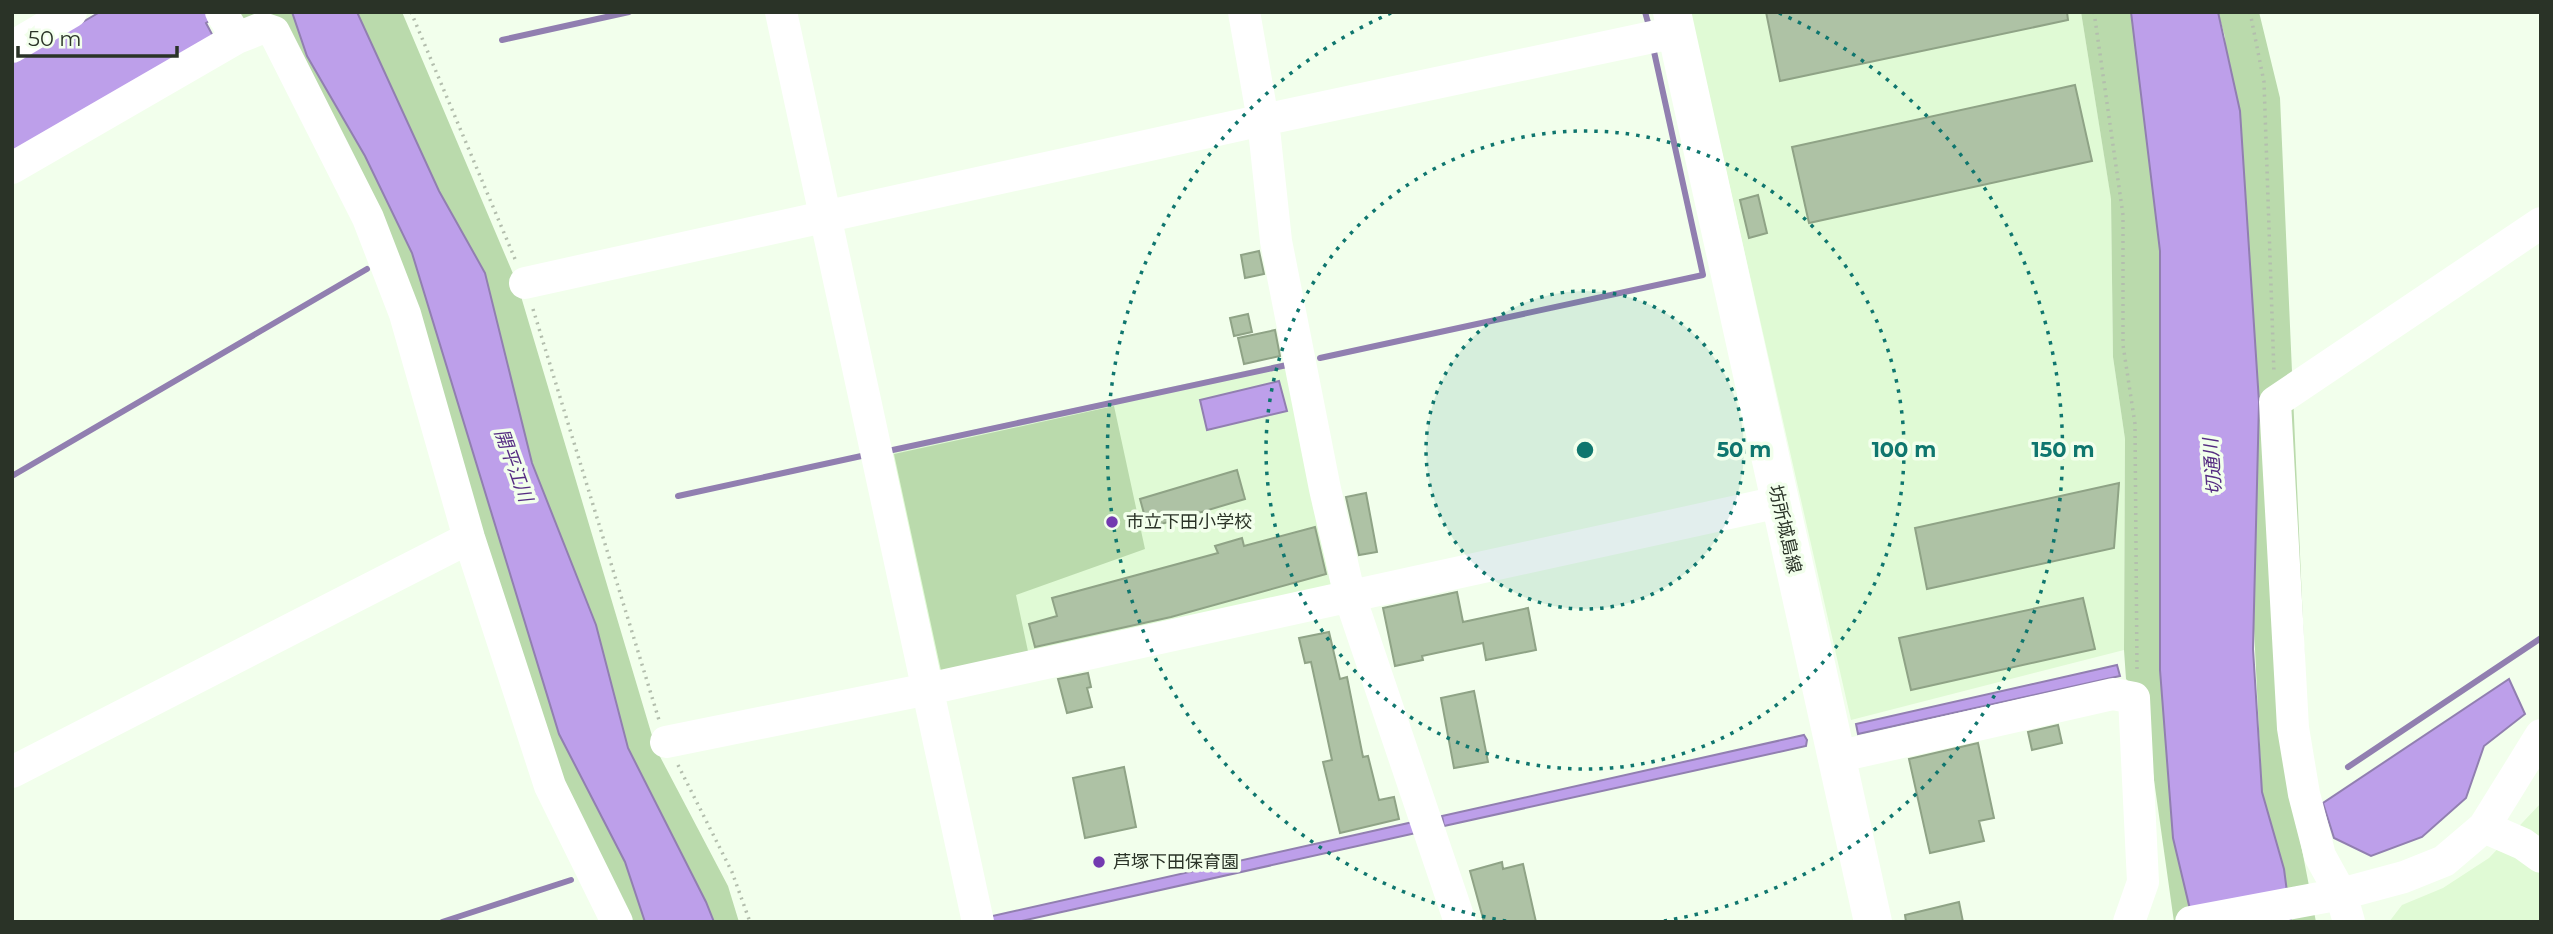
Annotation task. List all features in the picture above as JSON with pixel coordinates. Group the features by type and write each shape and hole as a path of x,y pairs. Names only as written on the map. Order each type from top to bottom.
{"main road":[{"name":"坊所城島線","path":"1674,22 1873,922"}],"street":[{"path":"12,47 71,12"},
{"path":"781,12 978,922"},
{"path":"1244,12 1263,120 1276,241 1325,489 1350,597 1460,922"},
{"path":"525,283 1263,120 1674,22"},
{"path":"12,168 230,27 262,28 274,32 368,218 405,314 469,538 550,786 617,922"},
{"path":"2336,904 2304,794 2293,728 2275,402 2541,223"},
{"path":"666,743 928,689 1779,502"},
{"path":"12,772 469,538"},
{"path":"1836,757 2113,694 2134,698 2143,882 2129,922"},
{"path":"2191,922 2336,904 2444,861 2484,827 2541,735"},
{"path":"2484,827 2523,844 2541,857"}],"path":[{"path":"411,12 525,283 571,441 666,743 732,872 750,922"},
{"path":"2094,12 2123,215 2123,345 2136,424 2137,680 2134,698"},
{"path":"2250,12 2264,82 2275,402"}],"shaded area":[{"path":"238,12 292,12 307,56 365,156 412,253 559,734 625,862 645,922 626,922 552,767 393,254 278,18 243,22"},
{"path":"357,12 402,12 517,283 656,749 728,886 739,922 714,922 628,748 596,625 532,463 485,273 439,191"},
{"path":"1690,12 2081,12 2111,198 2113,357 2125,439 2124,650 1851,720"},
{"path":"2081,12 2131,12 2160,251 2160,670 2173,838 2193,922 2174,922 2142,695 2126,679 2125,439 2113,357 2111,199"},
{"path":"2218,12 2259,12 2280,98 2307,714 2284,757 2316,922 2291,922 2284,869 2262,792 2225,37"},
{"name":"市立下田小学校","path":"1290,361 1337,595 937,683 886,449"},
{"path":"1114,406 1145,549 1016,595 1029,656 942,675 894,454"},
{"path":"2541,803 2541,922 2389,922 2402,905 2443,888 2489,858"}],"water":[{"path":"100,12 223,12 206,23 213,36 12,152 12,63"},
{"name":"開平江川","path":"292,12 357,12 439,191 485,273 532,463 596,625 628,748 714,922 645,922 625,862 559,734 412,253 365,156 307,56"},
{"name":"切通川","path":"2131,12 2218,12 2240,111 2259,402 2253,649 2262,792 2284,869 2291,922 2193,922 2173,838 2160,670 2160,251"},
{"path":"1279,381 1287,411 1207,430 1200,400"},
{"path":"2117,665 2120,676 1858,734 1856,724"},
{"path":"2509,679 2525,714 2484,746 2466,798 2422,837 2371,856 2334,838 2323,803"},
{"path":"1804,735 1806,746 1444,826 1442,816"},
{"path":"1413,822 1416,833 1017,922 989,922 988,917"}],"building":[{"path":"1766,12 2067,12 2068,20 1780,81"},
{"path":"2075,85 2092,161 1809,223 1792,147"},
{"path":"1758,195 1767,233 1749,238 1740,200"},
{"path":"1259,251 1264,274 1245,278 1241,255"},
{"path":"1248,314 1252,332 1234,336 1230,318"},
{"path":"1275,330 1280,356 1244,364 1238,338"},
{"path":"1237,470 1245,499 1148,528 1140,499"},
{"path":"2119,483 2114,548 1927,589 1915,528"},
{"path":"1366,493 1377,552 1359,555 1346,497"},
{"path":"1315,527 1326,574 1171,617 1035,647 1029,624 1057,616 1052,598 1218,553 1215,546 1242,538 1244,546"},
{"path":"1457,592 1463,622 1528,608 1536,650 1486,660 1483,643 1422,656 1423,660 1395,666 1383,608"},
{"path":"2083,598 2095,649 1911,690 1899,638"},
{"path":"1329,632 1340,679 1347,677 1363,757 1368,756 1379,800 1394,797 1399,819 1340,833 1323,762 1332,760 1311,662 1305,663 1299,638"},
{"path":"1088,673 1091,687 1087,688 1092,707 1067,713 1058,679"},
{"path":"1474,691 1488,762 1454,768 1441,698"},
{"path":"2058,725 2062,743 2032,750 2028,732"},
{"path":"1978,743 1994,818 1979,821 1984,841 1930,853 1909,759"},
{"path":"1124,767 1136,827 1085,838 1073,778"},
{"path":"1502,862 1503,869 1523,864 1536,922 1484,922 1470,871"},
{"path":"1959,902 1963,922 1906,922 1905,915"}],"waterway":[{"path":"502,40 629,12"},
{"path":"1645,12 1649,26"},
{"path":"1320,358 1703,275 1653,47"},
{"path":"12,476 367,269"},
{"path":"888,451 1287,365"},
{"path":"678,496 866,455"},
{"path":"2348,767 2541,638"},
{"path":"442,922 571,880"}],"place":[{"name":"市立下田小学校","path":"1112,522"},
{"name":"芦塚下田保育園","path":"1099,862"}]}
